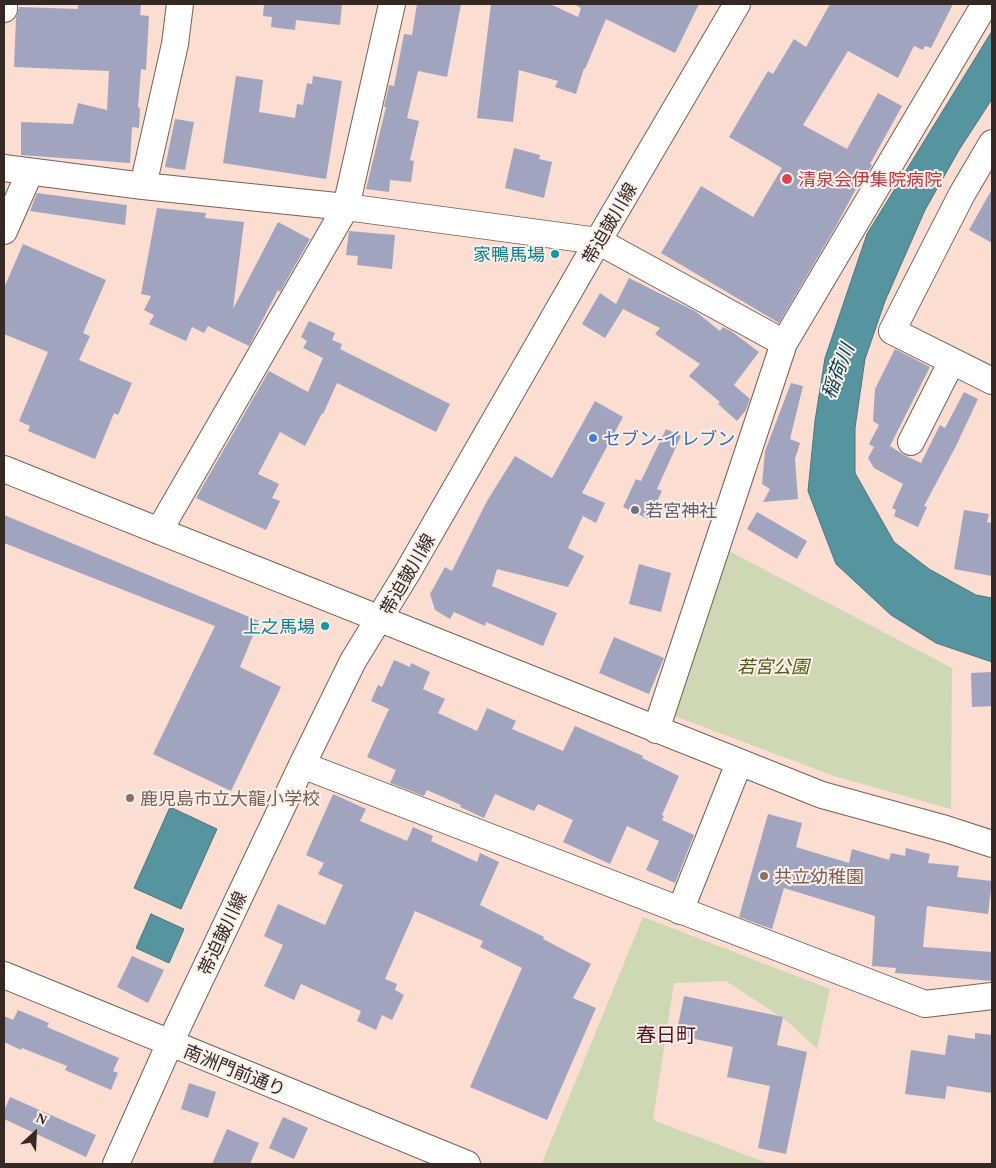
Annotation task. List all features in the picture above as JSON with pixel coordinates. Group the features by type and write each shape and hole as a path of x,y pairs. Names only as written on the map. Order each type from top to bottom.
{"street":[{"path":"4,4 4,9"},
{"path":"143,186 174,44 180,4"},
{"path":"158,531 346,207 392,4"},
{"path":"656,730 784,343 985,4"},
{"name":"帯迫皷川線","path":"116,1164 170,1043 353,661 380,619 598,241 729,7"},
{"path":"992,143 962,194 892,331 992,381"},
{"path":"4,168 143,186 346,207 598,241 784,343"},
{"path":"4,231 30,172"},
{"path":"911,442 952,361"},
{"path":"4,469 822,795 991,842"},
{"path":"680,911 739,763"},
{"path":"302,765 924,1004 992,996"},
{"name":"南洲門前通り","path":"4,975 467,1164"}],"green space":[{"name":"若宮公園","path":"725,549 952,668 951,809 834,776 672,715"},
{"path":"643,917 830,989 817,1049 787,1021 726,981 674,983 653,1120 770,1164 542,1163"}],"water":[{"name":"稲荷川","path":"992,31 992,99 959,150 925,210 885,301 865,359 855,428 855,473 894,542 929,569 976,595 992,598 992,662 936,643 891,615 836,564 808,491 815,421 825,358 867,234"},
{"path":"170,807 217,829 181,909 134,888"},
{"path":"151,914 184,929 169,963 136,948"}],"building":[{"path":"78,4 141,4 140,15 149,16 146,70 141,69 138,107 140,108 139,128 132,127 130,163 21,155 21,122 73,124 78,103 107,110 109,71 14,67 16,18 19,7 78,9"},
{"path":"264,4 342,4 340,25 296,20 295,30 271,27 272,17 263,16"},
{"path":"417,4 461,4 447,77 418,71 407,118 419,121 410,160 414,161 411,182 390,180 389,192 366,189 386,107 384,107 389,85 394,86 404,34 412,35"},
{"path":"491,4 550,4 578,17 581,8 574,4 699,4 675,53 606,19 584,68 576,94 555,87 558,81 519,70 513,122 477,118"},
{"path":"830,4 953,4 931,48 925,46 923,50 914,46 898,78 848,51 803,125 847,149 878,93 902,106 859,188 857,187 779,323 661,253 701,186 753,217 782,168 729,137 768,71 773,74 794,39 806,47"},
{"path":"236,76 263,80 259,112 295,118 297,104 303,105 307,83 312,84 313,76 342,81 326,179 223,163"},
{"path":"175,119 194,122 185,170 165,167"},
{"path":"514,148 540,155 539,159 552,162 544,198 505,188"},
{"path":"992,189 992,243 969,230"},
{"path":"37,193 127,205 125,225 30,211"},
{"path":"157,208 206,213 205,218 244,222 233,309 278,222 310,239 280,292 278,290 249,346 208,326 204,333 192,327 186,341 149,324 154,315 144,310 151,296 141,294"},
{"path":"349,231 395,235 392,269 357,265 358,256 346,255"},
{"path":"23,244 106,280 83,333 90,336 79,360 132,383 118,415 114,413 95,459 28,431 30,426 19,421 48,352 4,334 4,288"},
{"path":"629,278 695,311 720,331 723,327 731,331 759,352 734,385 750,399 746,410 737,421 718,404 720,402 689,376 700,364 655,334 660,328 623,309 605,338 582,324 600,293 616,304"},
{"path":"309,321 335,333 332,340 342,344 340,349 450,404 436,432 337,383 323,414 305,446 280,432 258,474 279,484 272,498 280,501 266,530 196,498 269,371 308,392 323,358 303,348 307,341 301,337"},
{"path":"895,349 930,367 890,446 904,455 921,463 940,425 945,428 964,392 978,399 956,446 924,506 927,507 918,527 894,516 896,510 892,508 903,484 874,468 868,458 874,447 869,444 879,425 873,421 875,389"},
{"path":"791,383 803,386 790,439 800,443 795,459 798,499 763,502 770,489 762,484 765,451"},
{"path":"595,401 623,417 582,493 605,503 596,523 583,516 568,548 584,556 568,587 497,569 492,586 557,613 543,646 486,622 485,626 454,612 450,619 435,610 430,594 445,567 452,571 487,501 515,456 552,478"},
{"path":"666,429 681,436 657,489 662,491 648,519 623,507 636,479 641,481"},
{"path":"964,510 989,514 987,522 992,523 992,576 954,569"},
{"path":"757,512 807,541 797,559 747,529"},
{"path":"4,515 259,621 240,667 281,687 231,791 153,754 215,626 4,543"},
{"path":"639,564 671,573 661,612 629,604"},
{"path":"614,637 664,658 649,694 599,673"},
{"path":"394,660 410,667 411,663 430,672 423,689 445,699 438,713 477,731 487,708 516,721 512,729 563,751 575,726 643,756 642,758 679,776 662,815 664,816 662,820 694,835 675,883 646,870 659,841 627,826 610,864 563,842 573,820 538,804 534,811 495,794 484,818 460,807 461,805 427,790 424,796 390,783 396,770 367,757 389,709 371,701 378,685 382,687"},
{"path":"992,672 992,706 972,707 971,673"},
{"path":"333,794 366,809 360,821 407,841 413,827 433,836 431,841 477,862 480,853 499,862 480,905 544,937 543,939 591,964 573,998 596,1008 547,1120 470,1087 522,968 480,947 483,941 415,911 385,979 397,984 395,990 404,995 392,1020 382,1015 376,1030 357,1021 361,1011 301,984 294,1000 264,986 283,945 264,936 278,904 325,925 343,885 318,874 324,863 306,855"},
{"path":"768,814 802,823 796,847 849,863 852,849 889,860 891,853 905,856 906,848 930,854 928,863 959,866 957,877 992,881 988,914 927,906 923,947 992,952 992,981 895,973 896,968 872,966 875,916 784,888 772,929 739,917"},
{"path":"132,956 164,970 148,1003 117,987"},
{"path":"684,996 783,1017 777,1045 807,1052 786,1154 758,1148 770,1086 727,1077 733,1047 676,1035"},
{"path":"18,1010 49,1023 47,1027 119,1058 113,1071 118,1073 111,1090 65,1070 67,1066 4,1042 4,1016 13,1020"},
{"path":"975,1033 992,1035 992,1093 947,1086 945,1099 905,1094 911,1050 945,1055 948,1035 975,1039"},
{"path":"189,1083 216,1092 208,1118 181,1109"},
{"path":"10,1097 96,1135 86,1157 4,1119 4,1111"},
{"path":"283,1117 308,1128 294,1159 269,1148"},
{"path":"227,1129 259,1143 250,1164 212,1164"}],"place":[{"name":"清泉会伊集院病院","path":"787,179"},
{"name":"家鴨馬場","path":"555,254"},
{"name":"セブン-イレブン","path":"593,438"},
{"name":"若宮神社","path":"635,510"},
{"name":"上之馬場","path":"325,626"},
{"name":"鹿児島市立大龍小学校","path":"130,798"},
{"name":"共立幼稚園","path":"764,876"}],"district":[{"name":"春日町","path":"666,1034"}]}
